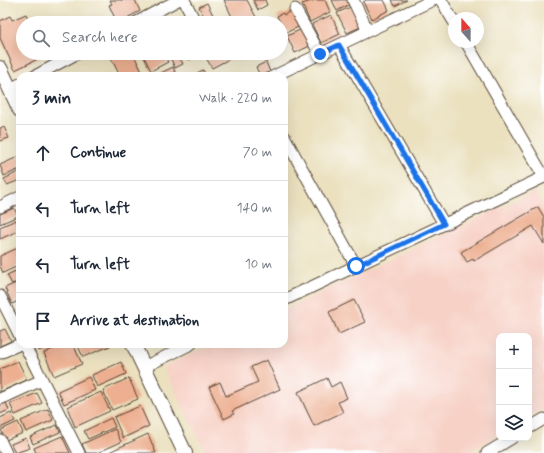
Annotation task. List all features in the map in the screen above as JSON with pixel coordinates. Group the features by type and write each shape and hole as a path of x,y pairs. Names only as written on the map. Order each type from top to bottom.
{"street":[{"path":"148,16 178,0"},
{"path":"184,0 192,16"},
{"path":"353,0 368,31"},
{"path":"282,72 433,0"},
{"path":"441,0 448,12"},
{"path":"295,9 320,54"},
{"path":"339,45 444,224"},
{"path":"288,298 544,177 469,48"},
{"path":"42,72 65,60"},
{"path":"0,68 15,87"},
{"path":"288,143 356,266"},
{"path":"0,207 16,199"},
{"path":"0,296 16,328"},
{"path":"0,353 16,346"},
{"path":"26,348 79,453"},
{"path":"135,348 186,453"},
{"path":"144,366 182,348"},
{"path":"0,399 42,380"},
{"path":"532,426 544,419"},
{"path":"0,440 6,453"},
{"path":"487,453 507,441"}],"shaded area":[{"path":"535,191 544,207 544,408 532,415 532,333 496,333 496,436 467,453 206,453 163,367 203,348 288,348 288,308"}],"building":[{"path":"110,0 135,0 140,11 130,16 114,16 109,5 112,4"},
{"path":"224,0 247,0 255,16 232,16"},
{"path":"253,0 265,0 267,5 258,10"},
{"path":"315,0 325,0 330,12 310,22 302,4"},
{"path":"332,0 351,0 352,3 337,11"},
{"path":"366,0 384,0 389,10 372,19 363,2"},
{"path":"392,0 407,0 395,6"},
{"path":"207,3 214,16 204,16 199,7"},
{"path":"355,5 365,25 347,33 337,13"},
{"path":"297,7 305,24 288,32 288,16 277,16 283,13 284,15"},
{"path":"331,15 340,34 321,43 312,24"},
{"path":"10,16 12,20 16,18 16,60 36,60 15,70 0,38 0,21"},
{"path":"306,27 314,44 295,53 288,36"},
{"path":"112,60 136,60 142,72 118,72"},
{"path":"146,60 167,60 168,62 151,71"},
{"path":"171,60 181,60 183,64 175,68"},
{"path":"207,60 227,60 212,68"},
{"path":"266,62 270,72 258,72 256,67"},
{"path":"173,67 175,72 163,72"},
{"path":"4,127 9,138 0,141 0,128"},
{"path":"16,158 16,171 4,176 0,165"},
{"path":"16,173 16,182 7,185 4,179"},
{"path":"538,207 544,217 544,244 533,226 474,261 473,259 467,262 461,252"},
{"path":"14,208 16,217 0,224 0,214"},
{"path":"16,220 16,232 0,239 0,227"},
{"path":"16,249 16,267 3,273 0,266 0,256"},
{"path":"16,271 16,282 12,284 7,275"},
{"path":"16,283 16,302 12,304 5,288"},
{"path":"354,300 365,322 339,334 329,312"},
{"path":"5,329 11,341 0,346 0,331"},
{"path":"38,348 45,348 39,351"},
{"path":"55,348 75,348 82,364 54,376 44,353"},
{"path":"79,348 105,348 83,357"},
{"path":"267,360 280,389 232,411 234,414 224,419 209,387 220,382 226,396 258,382 251,367"},
{"path":"18,361 27,380 0,392 0,369"},
{"path":"121,362 126,374 97,387 92,375"},
{"path":"89,377 95,390 64,404 58,391"},
{"path":"129,378 138,399 112,410 103,390"},
{"path":"327,378 331,387 340,382 347,398 338,402 343,412 314,426 298,392"},
{"path":"101,392 110,411 75,427 67,407"},
{"path":"37,393 42,403 15,415 10,404"},
{"path":"5,400 9,410 0,414 0,402"},
{"path":"140,406 149,426 123,438 114,417"},
{"path":"48,409 53,420 26,432 21,421"},
{"path":"11,413 15,421 0,428 0,418"},
{"path":"111,418 115,427 88,439 84,431"},
{"path":"18,422 23,433 6,440 1,430"},
{"path":"57,425 60,432 33,444 30,437"},
{"path":"115,429 121,442 97,453 86,453 82,444"},
{"path":"148,434 156,453 107,453"},
{"path":"62,436 70,453 36,453 34,448"},
{"path":"26,438 30,448 15,453 11,444"}],"route":[{"path":"320,54 339,45 444,224 356,266"}]}
